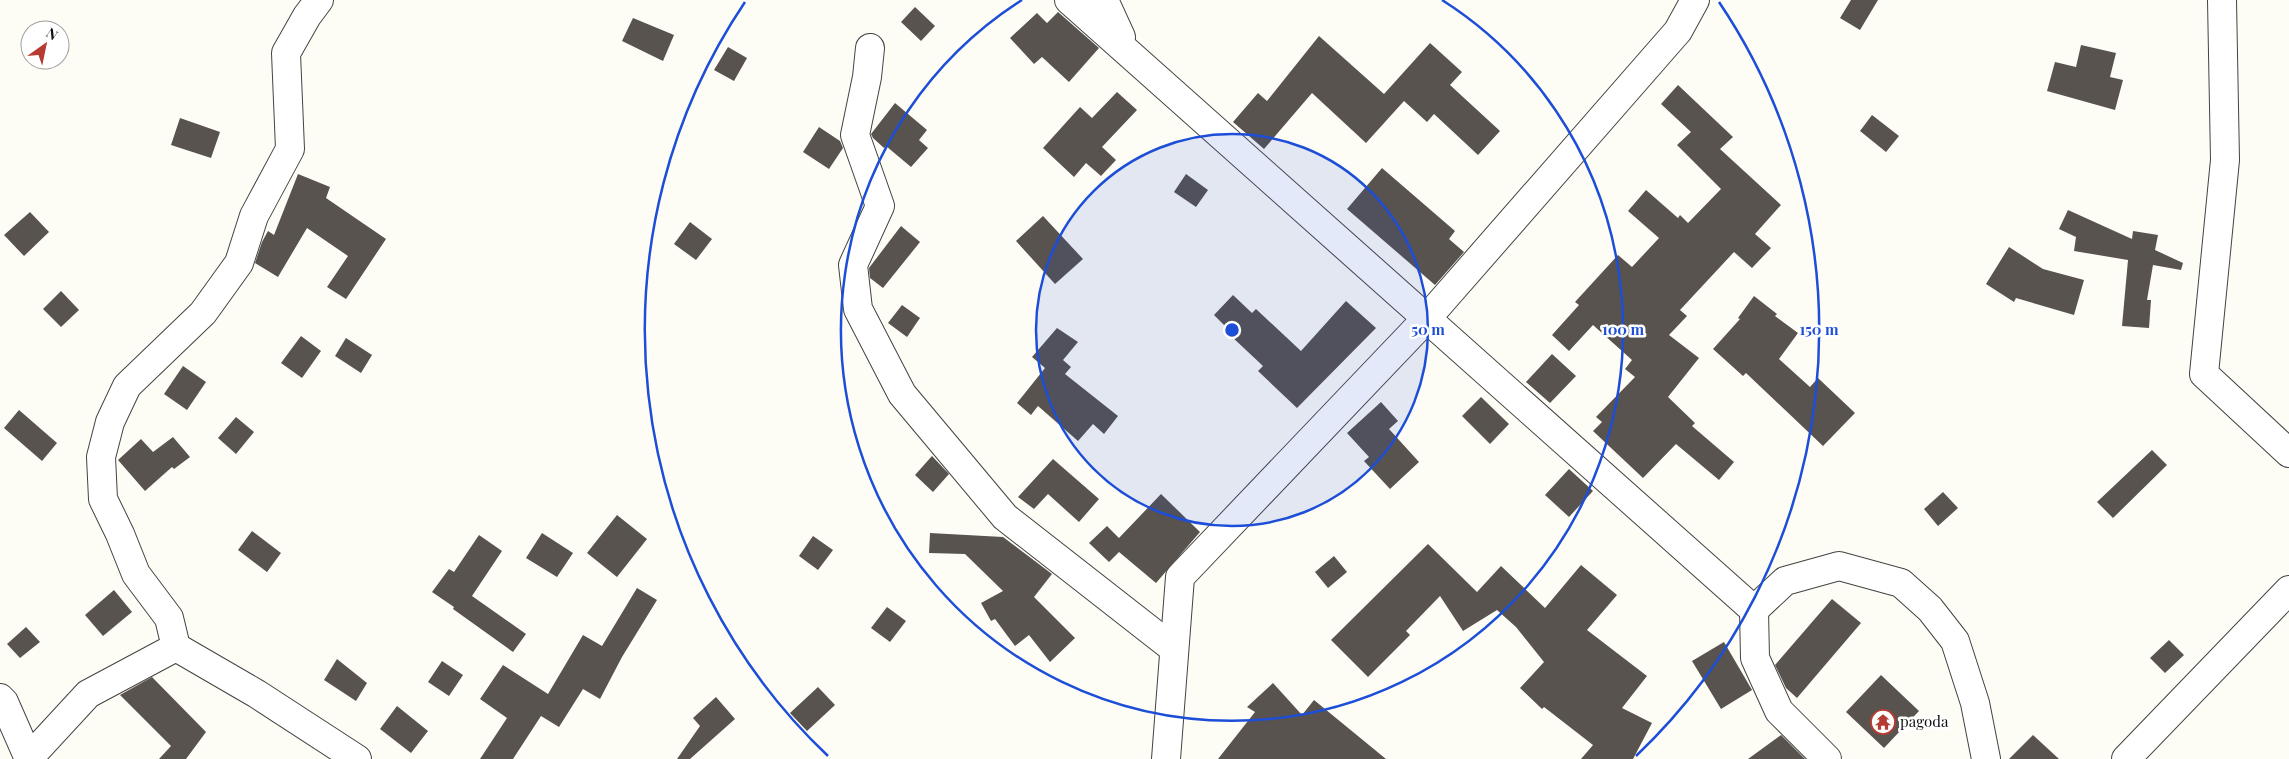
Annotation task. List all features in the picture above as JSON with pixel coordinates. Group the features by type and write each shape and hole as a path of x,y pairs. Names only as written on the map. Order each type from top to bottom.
{"street":[{"path":"319,0 306,16 286,53 290,149 254,216 239,263 203,313 127,386 110,422 101,457 103,500 120,534 136,574 169,618 176,647 257,694 357,759"},
{"path":"1070,0 1428,317 1754,610 1756,658 1779,711 1827,759"},
{"path":"1104,0 1121,37 1116,42"},
{"path":"1166,759 1180,577 1428,317 1678,31 1695,0"},
{"path":"2222,0 2225,160 2204,374 2289,453"},
{"path":"870,48 867,77 854,136 880,206 853,265 858,309 902,394 1005,517 1174,649"},
{"path":"1754,610 1784,581 1839,566 1901,583 1930,609 1955,641 1975,703 1986,759"},
{"path":"2126,759 2289,590"},
{"path":"0,698 4,702 29,759 88,694 176,647"}],"building":[{"path":"1851,0 1878,0 1860,30 1840,18"},
{"path":"915,7 935,26 921,41 901,22"},
{"path":"1058,12 1099,48 1069,82 1042,57 1034,64 1010,38 1037,13 1047,23"},
{"path":"633,18 674,35 663,61 622,41"},
{"path":"1319,36 1384,94 1430,43 1462,72 1450,85 1500,131 1478,155 1434,114 1427,122 1404,101 1366,143 1312,93 1264,149 1233,122 1258,93 1267,101"},
{"path":"2081,45 2116,53 2110,77 2123,80 2115,110 2047,91 2055,62 2076,67"},
{"path":"728,47 747,58 734,81 714,70"},
{"path":"1678,85 1733,137 1720,149 1781,205 1755,234 1771,248 1752,268 1734,252 1680,310 1687,316 1669,335 1699,358 1668,397 1695,423 1692,426 1734,462 1719,480 1676,444 1643,478 1593,431 1602,422 1596,417 1635,377 1625,369 1632,360 1593,325 1569,351 1552,335 1579,305 1575,302 1618,255 1632,267 1659,238 1628,211 1646,190 1678,218 1680,215 1688,223 1721,189 1677,145 1691,132 1661,104"},
{"path":"1117,92 1137,110 1102,147 1116,160 1101,176 1086,163 1074,177 1043,148 1080,107 1092,118"},
{"path":"895,103 927,130 919,140 928,148 911,167 886,146 884,148 871,134"},
{"path":"1872,115 1899,136 1886,152 1860,131"},
{"path":"180,118 220,132 211,158 171,145"},
{"path":"819,127 840,141 843,148 829,169 803,152"},
{"path":"1382,168 1455,231 1449,239 1464,252 1435,285 1347,209"},
{"path":"298,174 330,187 326,198 386,239 346,299 327,287 348,256 307,228 278,277 255,263 268,231 274,235"},
{"path":"1186,174 1208,190 1196,207 1174,192"},
{"path":"2068,210 2132,239 2133,231 2158,235 2155,250 2183,263 2181,270 2153,265 2147,300 2151,300 2149,328 2122,326 2128,260 2074,251 2076,237 2059,229"},
{"path":"30,212 49,232 24,256 4,235"},
{"path":"1043,216 1083,259 1055,284 1016,241"},
{"path":"690,222 712,239 696,260 674,244"},
{"path":"901,226 920,242 883,288 870,278 869,268"},
{"path":"2009,247 2043,269 2084,280 2074,315 2016,298 2014,302 1986,284"},
{"path":"61,291 79,310 61,327 43,309"},
{"path":"1233,295 1252,313 1256,309 1301,351 1346,301 1376,328 1297,408 1258,371 1263,366 1231,336 1233,334 1214,315"},
{"path":"1754,296 1777,314 1775,316 1798,333 1779,359 1810,387 1818,378 1855,413 1823,446 1746,373 1743,376 1713,349 1740,319 1738,318"},
{"path":"902,305 920,318 907,337 888,323"},
{"path":"1057,328 1078,342 1063,360 1071,367 1065,374 1118,416 1104,434 1093,424 1078,441 1038,406 1031,415 1017,403 1045,368 1032,357"},
{"path":"301,336 321,351 302,378 281,363"},
{"path":"346,338 372,355 361,373 335,356"},
{"path":"1552,354 1576,376 1550,403 1526,382"},
{"path":"183,366 206,382 187,410 164,394"},
{"path":"1481,397 1509,424 1490,444 1462,416"},
{"path":"1381,402 1398,421 1389,429 1419,462 1390,489 1364,461 1369,457 1347,433"},
{"path":"19,410 57,443 42,461 4,428"},
{"path":"236,417 254,432 236,454 218,438"},
{"path":"173,437 190,457 174,469 172,467 145,491 118,460 141,439 153,452"},
{"path":"2152,450 2167,465 2113,518 2097,502"},
{"path":"932,456 949,474 933,492 915,475"},
{"path":"1053,459 1099,499 1079,522 1048,494 1034,509 1018,497"},
{"path":"1569,469 1593,491 1569,517 1545,495"},
{"path":"1943,492 1958,508 1938,526 1924,509"},
{"path":"1161,494 1200,532 1156,583 1119,552 1109,562 1089,543 1107,526 1119,538"},
{"path":"617,515 647,539 617,577 587,553"},
{"path":"252,531 281,553 267,572 238,550"},
{"path":"542,533 573,553 557,577 526,558"},
{"path":"930,533 1003,537 1052,574 1034,597 1075,638 1050,662 1029,635 1015,646 995,619 991,621 981,603 1003,591 965,554 929,553"},
{"path":"479,535 502,551 472,596 526,634 513,652 432,592 449,569 454,572"},
{"path":"813,536 833,550 818,570 799,556"},
{"path":"1428,544 1477,592 1501,566 1545,608 1581,565 1617,595 1587,630 1647,676 1622,708 1652,723 1633,759 1581,759 1593,745 1544,707 1542,709 1520,688 1544,662 1516,627 1497,610 1463,631 1440,596 1406,631 1410,635 1368,677 1331,640"},
{"path":"1334,556 1347,572 1328,588 1315,572"},
{"path":"637,588 657,600 622,657 600,699 583,689 559,727 541,716 513,759 480,759 507,718 480,699 503,665 548,694 583,635 602,646"},
{"path":"114,590 132,612 103,636 85,615"},
{"path":"1832,599 1861,623 1797,698 1786,688 1775,665"},
{"path":"887,607 906,621 890,642 871,628"},
{"path":"26,627 40,642 20,658 7,644"},
{"path":"2169,640 2184,655 2165,673 2150,658"},
{"path":"1724,642 1752,690 1721,709 1692,661"},
{"path":"337,659 367,683 356,701 324,680"},
{"path":"442,661 463,675 449,696 428,682"},
{"path":"1881,675 1919,711 1884,748 1846,712"},
{"path":"152,677 206,732 186,759 159,759 171,746 120,695"},
{"path":"1273,683 1302,715 1314,700 1386,759 1218,759 1255,712 1247,707"},
{"path":"818,687 835,705 807,731 790,713"},
{"path":"716,697 735,719 690,759 677,759 700,726 693,718"},
{"path":"397,706 428,731 411,753 380,729"},
{"path":"1781,735 1805,759 1748,759"},
{"path":"2033,735 2059,759 2009,759"}],"place":[{"name":"pagoda","path":"1883,722"}]}
